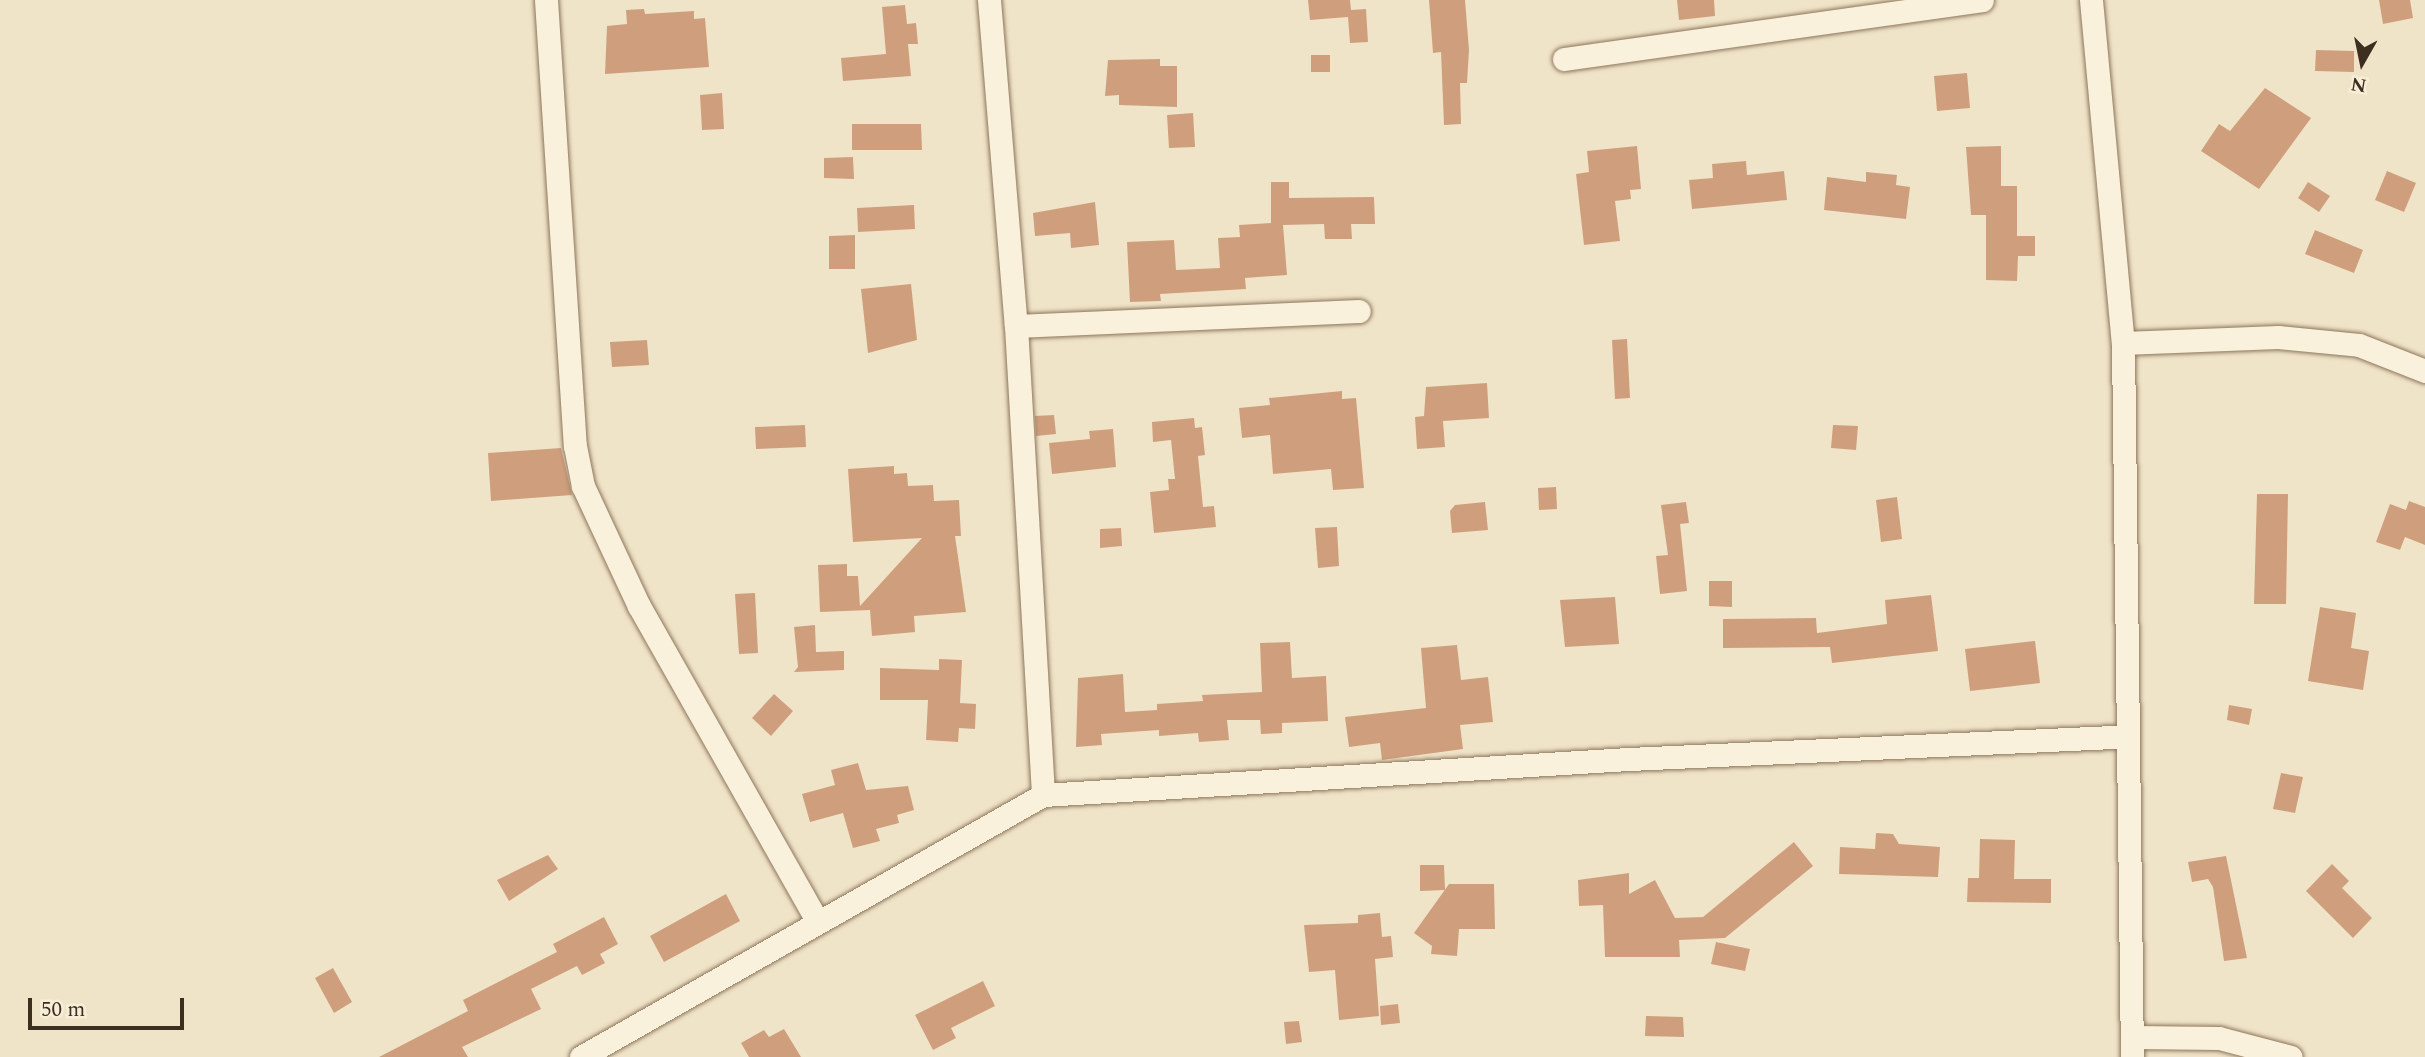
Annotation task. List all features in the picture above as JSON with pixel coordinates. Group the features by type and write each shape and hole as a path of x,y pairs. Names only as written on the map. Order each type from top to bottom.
{"street":[{"path":"546,0 575,446 583,486 639,606 818,922"},
{"path":"989,0 1016,326 1043,796"},
{"path":"1564,59 1982,0"},
{"path":"2091,0 2123,342 2132,1047 2219,1038 2291,1057"},
{"path":"1016,326 1359,311"},
{"path":"2123,342 2278,337 2358,345 2425,370"},
{"path":"581,1057 1043,796 1629,758 2126,736"}],"building":[{"path":"1308,0 1350,0 1351,10 1366,9 1368,42 1350,43 1348,17 1310,20"},
{"path":"1429,0 1465,0 1469,50 1467,83 1460,83 1461,124 1444,125 1441,52 1433,53"},
{"path":"1677,0 1714,0 1715,16 1679,20"},
{"path":"2379,0 2410,0 2413,18 2383,24"},
{"path":"905,5 907,24 916,23 918,44 908,44 911,76 843,81 841,58 886,54 882,7"},
{"path":"644,9 645,14 694,11 694,19 705,18 709,67 605,74 607,26 627,24 626,10"},
{"path":"2316,50 2354,51 2354,72 2315,71"},
{"path":"1311,55 1330,55 1330,72 1311,72"},
{"path":"1160,59 1160,66 1177,66 1177,107 1119,105 1119,95 1105,96 1108,60"},
{"path":"1967,73 1970,108 1937,111 1934,76"},
{"path":"2265,88 2311,118 2259,189 2201,151 2219,124 2230,131"},
{"path":"722,93 724,129 702,130 700,95"},
{"path":"1193,113 1195,147 1169,148 1167,115"},
{"path":"852,124 921,124 922,150 852,150"},
{"path":"1637,146 1641,189 1630,190 1631,199 1615,201 1620,241 1584,245 1576,174 1589,172 1587,151"},
{"path":"2001,146 2001,186 2017,186 2017,236 2035,236 2035,256 2018,256 2017,281 1986,280 1986,215 1971,215 1966,147"},
{"path":"853,157 854,179 824,178 824,158"},
{"path":"1746,161 1747,175 1784,171 1787,200 1692,209 1689,180 1713,178 1712,164"},
{"path":"2387,171 2416,183 2404,212 2375,200"},
{"path":"1866,172 1897,175 1896,185 1910,187 1906,219 1824,210 1827,177 1866,182"},
{"path":"1271,182 1289,182 1289,198 1374,197 1375,224 1351,224 1352,239 1325,239 1324,224 1283,225 1287,275 1245,278 1246,289 1160,294 1161,301 1130,302 1127,242 1174,240 1176,270 1220,268 1218,238 1240,237 1239,225 1271,223"},
{"path":"2308,182 2330,196 2319,212 2298,198"},
{"path":"1095,202 1099,245 1071,248 1070,233 1035,236 1033,213"},
{"path":"914,205 915,229 858,232 857,208"},
{"path":"2315,230 2363,250 2354,273 2305,254"},
{"path":"855,235 855,269 829,269 829,236"},
{"path":"911,284 917,340 868,353 861,289"},
{"path":"1627,339 1630,398 1615,399 1612,340"},
{"path":"647,340 649,365 612,367 610,342"},
{"path":"1487,383 1489,418 1443,421 1445,447 1417,449 1415,417 1424,416 1426,387"},
{"path":"1342,391 1342,399 1356,398 1364,488 1333,490 1331,469 1273,474 1270,435 1242,438 1239,408 1270,405 1269,398"},
{"path":"1054,415 1056,434 1036,436 1035,416"},
{"path":"1194,418 1195,428 1202,427 1205,455 1198,456 1203,507 1214,506 1216,527 1154,533 1150,492 1169,490 1168,479 1175,479 1171,440 1153,442 1152,422"},
{"path":"805,425 806,447 756,449 755,427"},
{"path":"1833,425 1858,426 1856,450 1831,448"},
{"path":"1113,429 1116,467 1052,474 1049,443 1090,439 1089,431"},
{"path":"561,448 572,495 491,501 488,453"},
{"path":"894,466 894,474 907,473 908,486 933,485 934,501 959,500 961,536 955,536 966,612 914,616 915,632 872,636 870,610 820,612 818,565 847,564 847,576 858,576 860,606 922,538 853,542 848,469"},
{"path":"1556,487 1557,509 1539,510 1538,488"},
{"path":"2257,494 2288,494 2286,604 2254,604"},
{"path":"1897,497 1902,539 1881,542 1876,500"},
{"path":"2409,501 2425,507 2425,545 2405,537 2400,550 2376,542 2390,504 2406,510"},
{"path":"1485,502 1488,530 1452,533 1450,511 1455,505"},
{"path":"1686,502 1689,523 1680,524 1687,591 1660,594 1656,556 1668,555 1661,505"},
{"path":"1337,527 1339,566 1318,568 1315,528"},
{"path":"1121,528 1122,546 1100,548 1100,529"},
{"path":"1709,581 1732,581 1732,607 1709,606"},
{"path":"755,593 758,653 739,654 735,594"},
{"path":"1931,595 1938,651 1832,663 1830,647 1723,648 1723,619 1816,618 1817,633 1887,624 1885,600"},
{"path":"1615,597 1619,644 1565,647 1560,600"},
{"path":"2320,607 2356,613 2351,648 2369,651 2363,690 2308,681"},
{"path":"815,625 816,652 844,651 844,670 794,672 798,667 794,627"},
{"path":"2035,641 2040,683 1970,691 1965,649"},
{"path":"1290,642 1292,678 1326,676 1328,721 1282,723 1282,733 1261,734 1260,720 1227,720 1229,740 1199,742 1198,733 1159,736 1159,730 1101,734 1102,745 1076,747 1078,678 1123,674 1125,712 1157,710 1157,704 1203,701 1202,695 1262,692 1260,643"},
{"path":"1457,645 1461,680 1488,677 1493,722 1460,725 1463,749 1382,760 1380,743 1349,747 1345,717 1426,708 1421,648"},
{"path":"939,659 962,660 960,703 976,704 975,729 959,728 958,742 926,740 928,700 880,700 880,668 939,670"},
{"path":"774,694 793,711 771,736 752,718"},
{"path":"2229,705 2252,709 2249,725 2227,720"},
{"path":"858,763 866,790 908,786 914,810 897,815 899,823 876,829 880,841 853,848 843,813 810,822 802,794 835,785 831,770"},
{"path":"2281,773 2303,777 2295,813 2273,809"},
{"path":"1876,833 1893,834 1899,844 1940,847 1938,877 1839,874 1840,847 1875,849"},
{"path":"1980,839 2015,840 2014,879 2051,879 2051,903 1967,902 1968,878 1979,878"},
{"path":"1794,842 1813,866 1725,938 1679,940 1680,957 1605,957 1603,905 1579,906 1578,880 1629,873 1629,894 1655,880 1675,918 1703,917"},
{"path":"548,855 558,869 509,901 497,880"},
{"path":"2226,856 2247,958 2224,961 2213,887 2208,879 2192,882 2188,862"},
{"path":"2332,864 2349,881 2342,888 2372,918 2353,938 2306,891"},
{"path":"1420,865 1444,865 1445,890 1420,891"},
{"path":"1449,884 1494,884 1495,929 1459,929 1457,956 1431,954 1432,946 1414,933"},
{"path":"726,894 740,921 664,962 650,936"},
{"path":"1380,913 1382,937 1391,936 1393,957 1375,959 1379,1016 1339,1020 1335,970 1309,972 1304,925 1358,923 1358,915"},
{"path":"604,917 618,944 600,954 605,963 582,975 577,966 531,989 541,1009 462,1047 468,1057 379,1057 468,1011 463,1000 557,952 553,944"},
{"path":"1716,942 1750,949 1745,971 1711,964"},
{"path":"333,968 352,1002 334,1013 315,978"},
{"path":"983,981 995,1006 951,1028 956,1038 933,1050 915,1015"},
{"path":"1398,1004 1400,1023 1381,1025 1380,1006"},
{"path":"1646,1016 1683,1017 1684,1037 1645,1036"},
{"path":"1299,1021 1302,1042 1286,1044 1284,1022"},
{"path":"784,1029 801,1057 749,1057 741,1043 764,1030 769,1037"}]}
